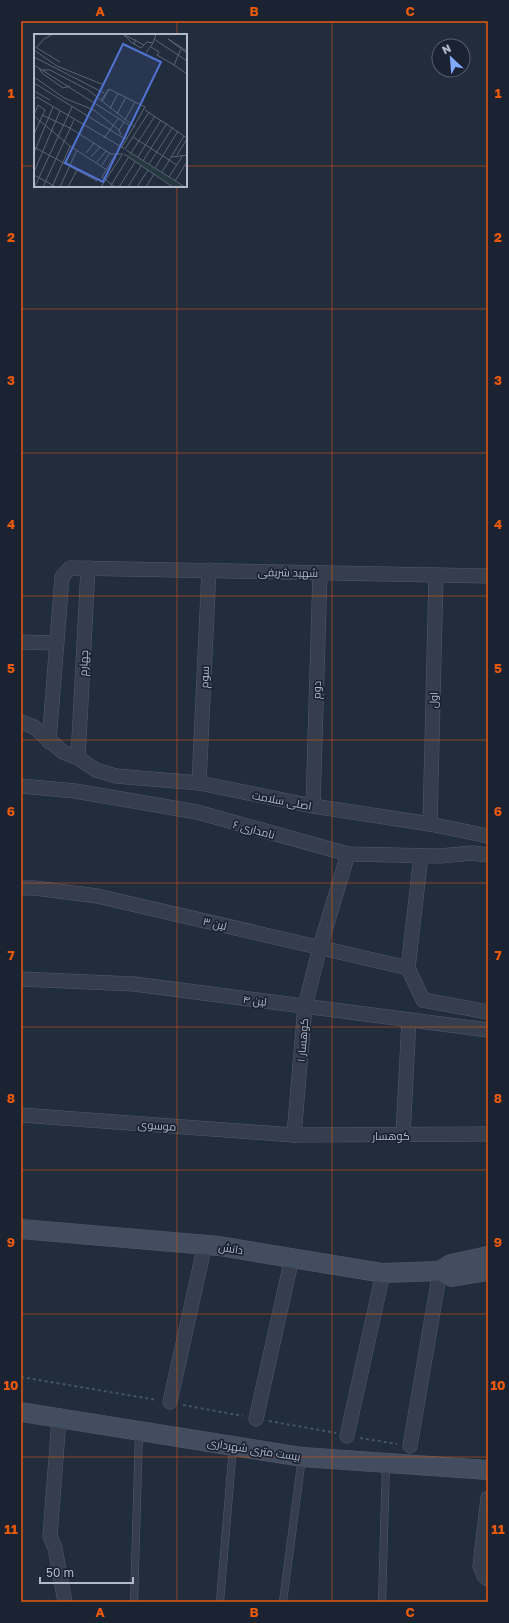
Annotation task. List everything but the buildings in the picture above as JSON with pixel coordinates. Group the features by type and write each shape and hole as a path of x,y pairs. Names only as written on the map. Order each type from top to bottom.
{"street":[{"name":"شهید شریفی","path":"50,742 62,577 70,568 488,576"},
{"name":"چهارم","path":"78,758 88,568"},
{"name":"سوم","path":"198,783 209,570"},
{"name":"دوم","path":"313,806 320,573"},
{"name":"اول","path":"430,824 436,575"},
{"path":"21,642 57,643"},
{"name":"اصلی سلامت","path":"21,722 34,727 63,752 78,758 96,770 116,776 198,783 313,806 430,824 488,836"},
{"name":"نامداری ۶","path":"21,786 75,791 197,812 348,854 439,856 473,853 488,855"},
{"name":"کوهسار ۱","path":"294,1135 305,1006 320,947 348,854"},
{"path":"421,856 408,968 423,1000 488,1012"},
{"name":"لین ۳","path":"21,888 35,888 97,896 408,968"},
{"name":"لین ۴","path":"21,979 134,984 488,1030"},
{"path":"404,1135 409,1020"},
{"name":"موسوی","path":"21,1115 294,1135"},
{"name":"کوهسار","path":"294,1135 488,1134"},
{"name":"دانش","path":"21,1229 205,1244 383,1273 440,1271 452,1277 488,1271"},
{"path":"170,1402 205,1244"},
{"name":"دانش","path":"440,1271 451,1264 488,1256"},
{"path":"256,1419 292,1258"},
{"path":"410,1446 440,1271"},
{"path":"347,1436 383,1273"},
{"name":"بیست متری شهرداری","path":"21,1412 60,1420 139,1430 302,1457 488,1470"},
{"path":"60,1420 50,1536 55,1548 65,1602"},
{"path":"486,1577 480,1566 488,1498"}],"lane":[{"path":"134,1602 139,1430"},
{"path":"220,1602 233,1446"},
{"path":"283,1602 302,1457"},
{"path":"382,1602 386,1463"}],"path":[{"path":"21,1377 170,1402 347,1436 410,1446"}]}
